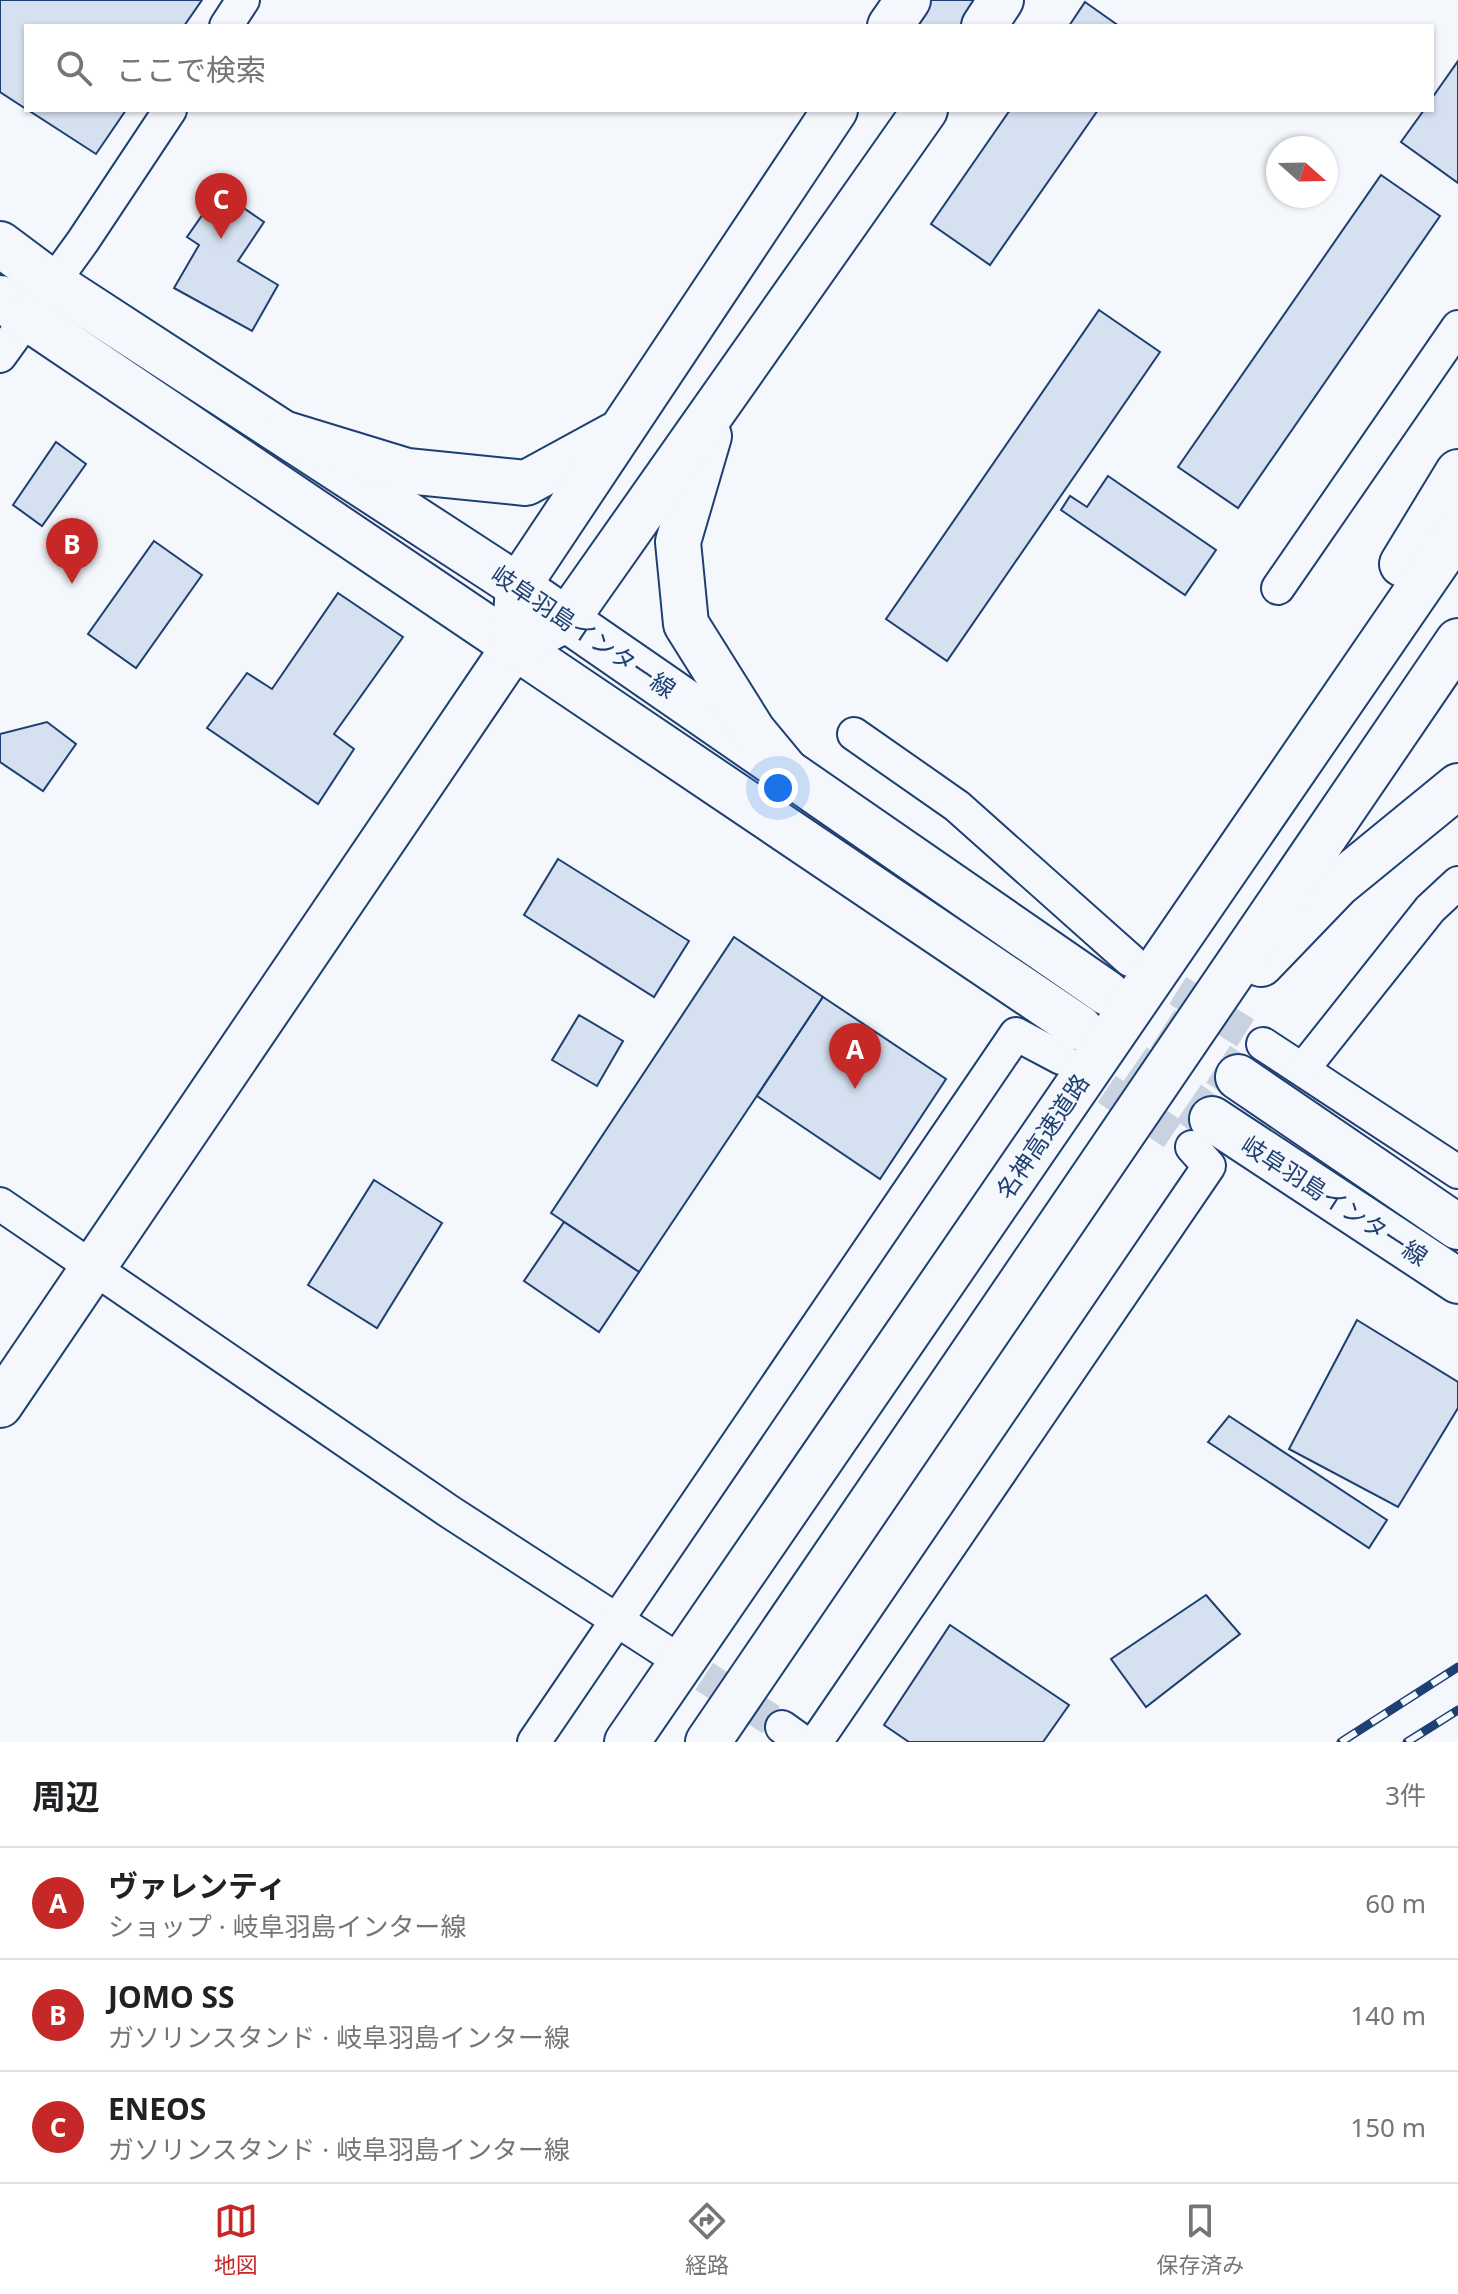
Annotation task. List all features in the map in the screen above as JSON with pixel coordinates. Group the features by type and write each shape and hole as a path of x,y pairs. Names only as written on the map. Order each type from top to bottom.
{"main road":[{"path":"891,24 908,0"},
{"path":"985,24 1001,0"},
{"path":"514,647 518,586 834,112"},
{"path":"0,1405 514,647 567,619 924,112"},
{"name":"岐阜羽島インター線","path":"0,244 51,282 518,586 787,772 1129,977"},
{"path":"13,308 514,647 1070,1043"},
{"path":"719,403 678,542 686,624 753,731 787,772"},
{"path":"286,434 407,471 526,483 621,432"},
{"path":"1129,977 1458,472"},
{"name":"名神高速道路","path":"627,1742 1129,977 1458,531"},
{"path":"708,1742 1170,1059 1458,641"},
{"path":"1170,1059 1337,885 1458,786"},
{"name":"岐阜羽島インター線","path":"1250,1060 1458,1227"},
{"name":"岐阜羽島インター線","path":"1202,1133 1458,1281"}],"street":[{"path":"227,24 243,0"},
{"path":"0,356 13,308 51,282 169,112"},
{"path":"1278,588 1458,327"},
{"path":"854,734 957,806 1129,977"},
{"path":"1303,1069 1430,909 1458,883"},
{"path":"534,1742 1016,1034 1070,1043"},
{"path":"1250,1060 1303,1069 1458,1172"},
{"path":"816,1742 1209,1166 1202,1133"},
{"path":"0,1204 450,1512 663,1650"}],"building":[{"path":"0,0 202,0 185,24 24,24 24,108 0,92"},
{"path":"881,0 976,0 1010,24 915,24"},
{"path":"1085,2 1116,24 1070,24"},
{"path":"1458,61 1458,183 1401,142 1423,112 1434,112 1434,95"},
{"path":"31,112 125,112 96,154"},
{"path":"1009,112 1097,112 990,265 931,224"},
{"path":"1381,175 1440,216 1238,508 1178,467"},
{"path":"219,191 264,222 238,261 278,285 252,331 174,288 199,245 187,237"},
{"path":"1099,310 1160,352 947,661 886,619"},
{"path":"56,442 86,464 42,526 13,505"},
{"path":"1108,476 1216,550 1185,595 1061,510 1070,496 1087,507"},
{"path":"154,541 202,575 136,668 88,634"},
{"path":"338,593 403,637 334,734 354,749 318,804 207,728 247,673 272,689"},
{"path":"47,722 76,744 43,791 0,762 0,734"},
{"path":"558,859 689,941 654,997 524,915"},
{"path":"734,937 823,997 639,1272 551,1213"},
{"path":"823,997 946,1079 880,1179 757,1096"},
{"path":"579,1015 623,1041 597,1086 552,1060"},
{"path":"374,1180 442,1223 377,1328 308,1285"},
{"path":"564,1222 639,1272 599,1332 524,1281"},
{"path":"1357,1320 1458,1382 1458,1408 1398,1507 1289,1449"},
{"path":"1229,1416 1387,1520 1369,1548 1208,1442"},
{"path":"1206,1595 1240,1634 1146,1707 1111,1659"},
{"path":"950,1625 1069,1705 1043,1742 909,1742 884,1725"}],"tunnel":[{"path":"1137,965 1263,1044"},
{"path":"1107,993 1238,1077"},
{"path":"1080,1028 1212,1119"},
{"path":"1067,1062 1192,1147"},
{"path":"664,1650 782,1727"}],"railway":[{"path":"1341,1742 1458,1667"},
{"path":"1407,1742 1458,1710"}],"place":[{"name":"ENEOS","path":"221,239"},
{"name":"JOMO SS","path":"72,584"},
{"name":"ヴァレンティ","path":"855,1089"}]}
